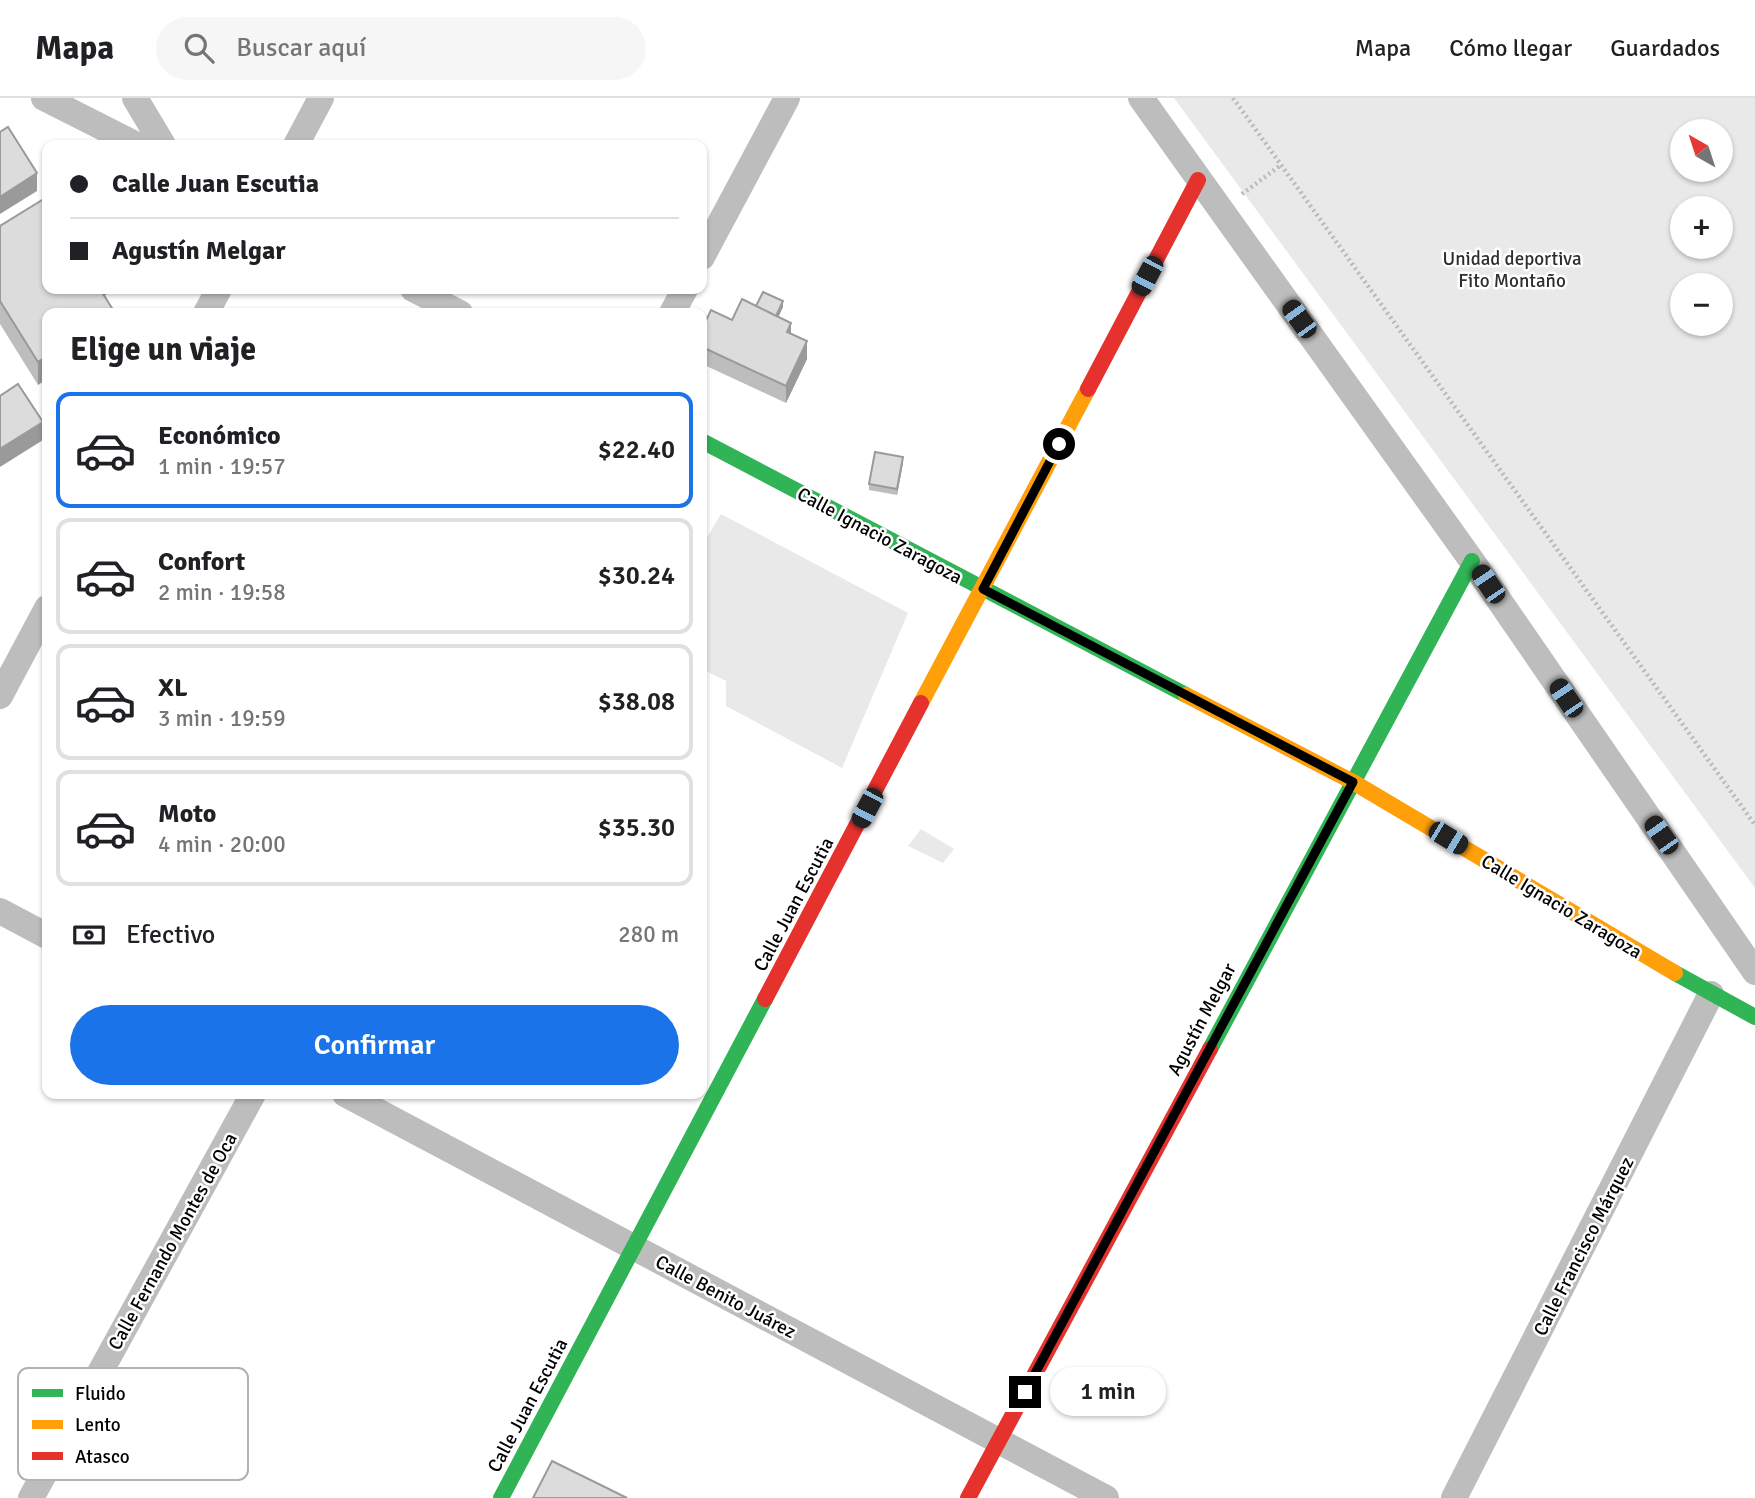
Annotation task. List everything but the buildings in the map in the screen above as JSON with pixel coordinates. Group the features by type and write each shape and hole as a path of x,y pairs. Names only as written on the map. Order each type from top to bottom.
{"street":[{"path":"44,98 127,140"},
{"path":"135,98 160,140"},
{"path":"299,140 321,98"},
{"path":"707,248 786,98"},
{"path":"1141,98 1472,561 1755,972"},
{"name":"Calle Juan Escutia","path":"501,1498 1198,180"},
{"path":"423,294 450,308"},
{"name":"Calle Ignacio Zaragoza","path":"707,444 1353,782 1711,994 1755,1017"},
{"name":"Agustín Melgar","path":"968,1498 1472,561"},
{"path":"0,696 42,617"},
{"path":"0,911 42,933"},
{"name":"Calle Francisco Márquez","path":"1454,1498 1711,994"},
{"name":"Calle Fernando Montes de Oca","path":"102,1368 250,1099"},
{"name":"Calle Benito Juárez","path":"354,1099 1106,1498"},
{"name":"Calle Fernando Montes de Oca","path":"31,1498 41,1480"}],"path":[{"path":"1233,98 1755,825"},
{"path":"1220,210 1281,165"}],"green space":[{"name":"Unidad deportiva Fito Montaño","path":"1174,98 1755,98 1755,888"},
{"path":"721,514 908,613 842,768 726,706 726,681 707,672 707,538"},
{"path":"921,829 954,849 943,863 908,846"}],"traffic: fast":[{"path":"707,444 1186,695"},
{"path":"1210,1049 1472,561"},
{"path":"1675,973 1755,1017"},
{"path":"501,1498 765,999"}],"traffic: slow":[{"path":"921,703 1088,389"},
{"path":"1186,695 1353,782 1675,973"}],"traffic: jam":[{"path":"1088,389 1198,180"},
{"path":"765,999 921,703"},
{"path":"968,1498 1210,1049"}],"route":[{"path":"1025,1392 1353,782 983,589 1059,444"}]}
